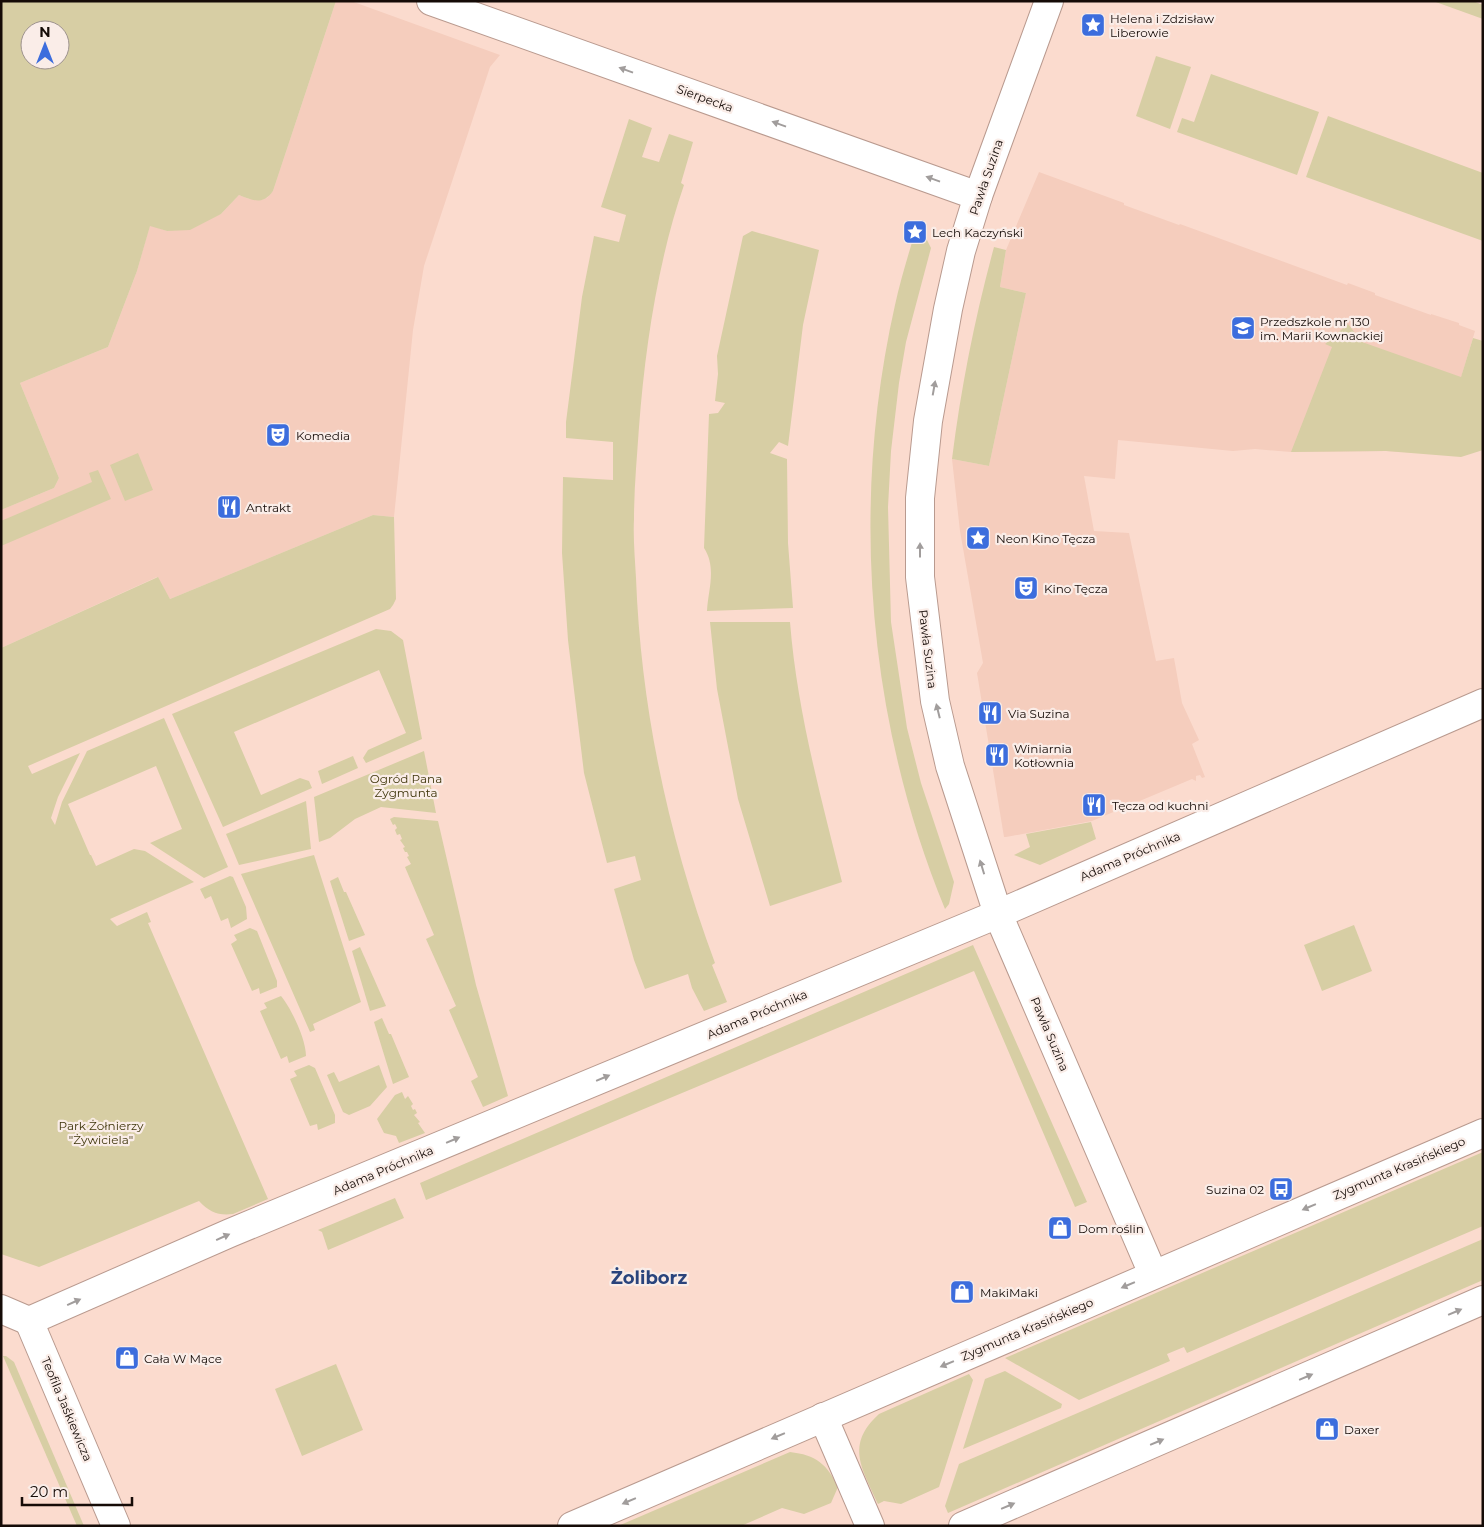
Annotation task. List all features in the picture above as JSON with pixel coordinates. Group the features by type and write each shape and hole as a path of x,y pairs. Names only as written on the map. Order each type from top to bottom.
{"street":[{"name":"Sierpecka","path":"431,1 477,8 978,196"},
{"name":"Pawła Suzina","path":"1049,1 978,196 961,251 948,309 928,421 920,498 920,577 935,701 950,766 998,914 1153,1274"},
{"name":"Adama Próchnika","path":"29,1321 239,1230 998,914 1483,703"},
{"name":"Zygmunta Krasińskiego","path":"572,1526 1483,1132"},
{"path":"963,1526 1483,1300"},
{"path":"1,1309 29,1321"},
{"name":"Teofila Jaśkiewicza","path":"29,1321 116,1526"},
{"path":"823,1417 870,1526"}],"shaded area":[{"path":"336,1 351,1 500,55 490,67 424,266 413,330 394,517 373,515 170,599 157,577 1,648 1,510 54,488 59,478 20,383 108,347 137,271 150,225 167,231 221,214 239,195 249,199 261,200 267,198 273,191"},
{"name":"Przedszkole nr 130 im. Marii Kownackiej","path":"1039,172 1179,225 1347,285 1348,283 1431,315 1459,323 1459,325 1475,331 1438,454 1386,451 1291,452 1255,449 1233,451 1118,440 1115,479 1084,476 1094,531 1129,533 1156,661 1174,658 1182,703 1199,740 1192,744 1205,777 1196,776 1196,781 1192,779 1092,821 1004,837 977,673 983,663 960,531 952,459 989,466 1026,293 1000,287 1006,250"}],"green space":[{"path":"1,1 336,1 273,191 262,200 249,199 239,195 221,214 190,230 167,231 150,226 137,271 108,347 20,383 59,478 54,488 1,510"},
{"path":"1433,1 1473,1 1483,5 1483,19"},
{"path":"1156,56 1191,67 1170,129 1136,116"},
{"path":"1211,74 1319,112 1297,175 1177,132 1182,118 1194,122"},
{"path":"1328,116 1483,173 1483,241 1306,177"},
{"path":"629,119 652,128 642,157 659,162 669,134 693,142 681,183 684,185 667,243 649,335 639,427 634,534 639,627 644,676 660,774 684,869 715,963 712,965 727,1002 704,1011 692,988 688,974 645,989 634,960 614,889 641,880 635,856 607,863 584,773 568,640 562,553 563,477 613,480 613,442 566,438 566,422 582,297 594,236 619,242 626,215 601,207"},
{"path":"918,222 931,248 906,342 891,451 888,507 891,622 907,728 921,783 954,882 949,904 945,909 919,837 898,763 883,687 874,611 870,534 873,457 881,381 897,295"},
{"path":"752,231 819,250 803,325 788,446 779,442 770,453 787,459 788,543 793,608 707,611 711,579 710,563 704,548 709,414 718,413 725,403 715,401 718,374 717,356 743,236"},
{"path":"994,247 1006,250 1000,287 1026,293 989,466 952,459 969,352"},
{"path":"1348,324 1362,342 1461,377 1473,338 1483,341 1483,450 1461,457 1386,451 1291,452 1332,347 1325,344"},
{"path":"138,453 153,490 125,501 110,465"},
{"path":"98,470 111,499 1,546 1,521 92,482 89,473"},
{"name":"Park Żołnierzy \"Żywiciela\"","path":"373,515 394,517 396,599 390,609 28,766 32,774 80,753 58,797 51,818 55,825 62,802 87,751 164,718 228,867 204,878 150,843 182,829 156,766 68,804 96,866 134,849 145,851 194,882 110,919 117,926 147,912 151,922 148,923 268,1199 233,1214 219,1214 207,1208 199,1201 39,1267 1,1254 1,648 158,577 170,599"},
{"path":"710,622 790,622 793,655 804,721 842,882 770,906 738,799 717,689"},
{"path":"376,629 391,631 403,640 422,739 366,763 363,758 368,750 406,733 379,670 234,732 261,795 300,778 309,781 312,788 223,827 172,714"},
{"name":"Ogród Pana Zygmunta","path":"424,751 436,813 381,807 355,819 330,838 319,842 314,797"},
{"name":"Ogród Pana Zygmunta","path":"353,756 358,768 322,784 318,771"},
{"path":"306,801 311,849 239,865 226,834"},
{"path":"394,817 438,821 476,985 508,1096 483,1107 471,1081 478,1077 449,1010 456,1006 426,939 434,935 405,867 411,864 407,857 409,856 407,852 403,848 405,847 400,840 402,839 400,834 397,835 395,830 397,828 390,819"},
{"path":"1091,822 1096,839 1040,865 1014,855 1030,847 1026,834"},
{"path":"314,855 361,1002 313,1024 315,1030 310,1032 241,874"},
{"path":"230,876 233,877 246,907 247,919 231,928 228,918 221,921 211,896 205,899 200,889"},
{"path":"338,877 365,935 349,941 330,881"},
{"path":"1354,925 1372,971 1322,991 1304,945"},
{"path":"250,928 257,931 277,981 277,987 260,994 259,988 252,991 231,944 237,940 234,935"},
{"path":"973,945 1087,1202 1075,1207 974,971 426,1200 420,1183"},
{"path":"360,947 386,1006 370,1011 352,951"},
{"path":"281,996 297,1024 304,1041 306,1056 289,1063 287,1056 281,1059 260,1011 267,1008 264,1003"},
{"path":"382,1018 389,1034 391,1034 409,1077 393,1084 374,1022"},
{"path":"309,1065 315,1068 335,1115 335,1123 318,1130 317,1124 310,1126 290,1079 297,1076 294,1071"},
{"path":"379,1065 387,1087 370,1106 349,1115 343,1112 327,1075 334,1072 339,1082"},
{"path":"402,1092 405,1099 408,1096 413,1104 411,1106 417,1113 414,1115 425,1133 399,1143 396,1136 384,1133 377,1119 395,1095"},
{"path":"1483,1152 1483,1226 1187,1353 1184,1347 1167,1354 1170,1361 1079,1400 1005,1358"},
{"path":"395,1198 404,1218 328,1250 322,1232 318,1230"},
{"path":"1483,1239 1483,1280 948,1513 945,1506 959,1464"},
{"path":"3,1356 14,1362 84,1526 77,1526"},
{"path":"336,1364 363,1430 302,1456 275,1389"},
{"path":"1005,1371 1062,1404 1061,1408 963,1449 985,1379"},
{"path":"969,1374 973,1380 939,1487 901,1504 884,1501 878,1504 862,1468 860,1457 862,1436 869,1425 879,1414"},
{"path":"790,1452 814,1458 830,1472 838,1487 831,1503 804,1514 782,1508 741,1526 618,1526"}],"place":[{"name":"Helena i Zdzisław Liberowie","path":"1093,25"},
{"name":"Lech Kaczyński","path":"915,232"},
{"name":"Przedszkole nr 130 im. Marii Kownackiej","path":"1243,328"},
{"name":"Komedia","path":"278,435"},
{"name":"Antrakt","path":"229,507"},
{"name":"Neon Kino Tęcza","path":"978,538"},
{"name":"Kino Tęcza","path":"1026,588"},
{"name":"Via Suzina","path":"990,713"},
{"name":"Winiarnia Kotłownia","path":"997,755"},
{"name":"Tęcza od kuchni","path":"1094,805"},
{"name":"Suzina 02","path":"1281,1189"},
{"name":"Dom roślin","path":"1060,1228"},
{"name":"MakiMaki","path":"962,1292"},
{"name":"Cała W Mące","path":"127,1358"},
{"name":"Daxer","path":"1327,1429"}],"district":[{"name":"Żoliborz","path":"649,1278"}]}
